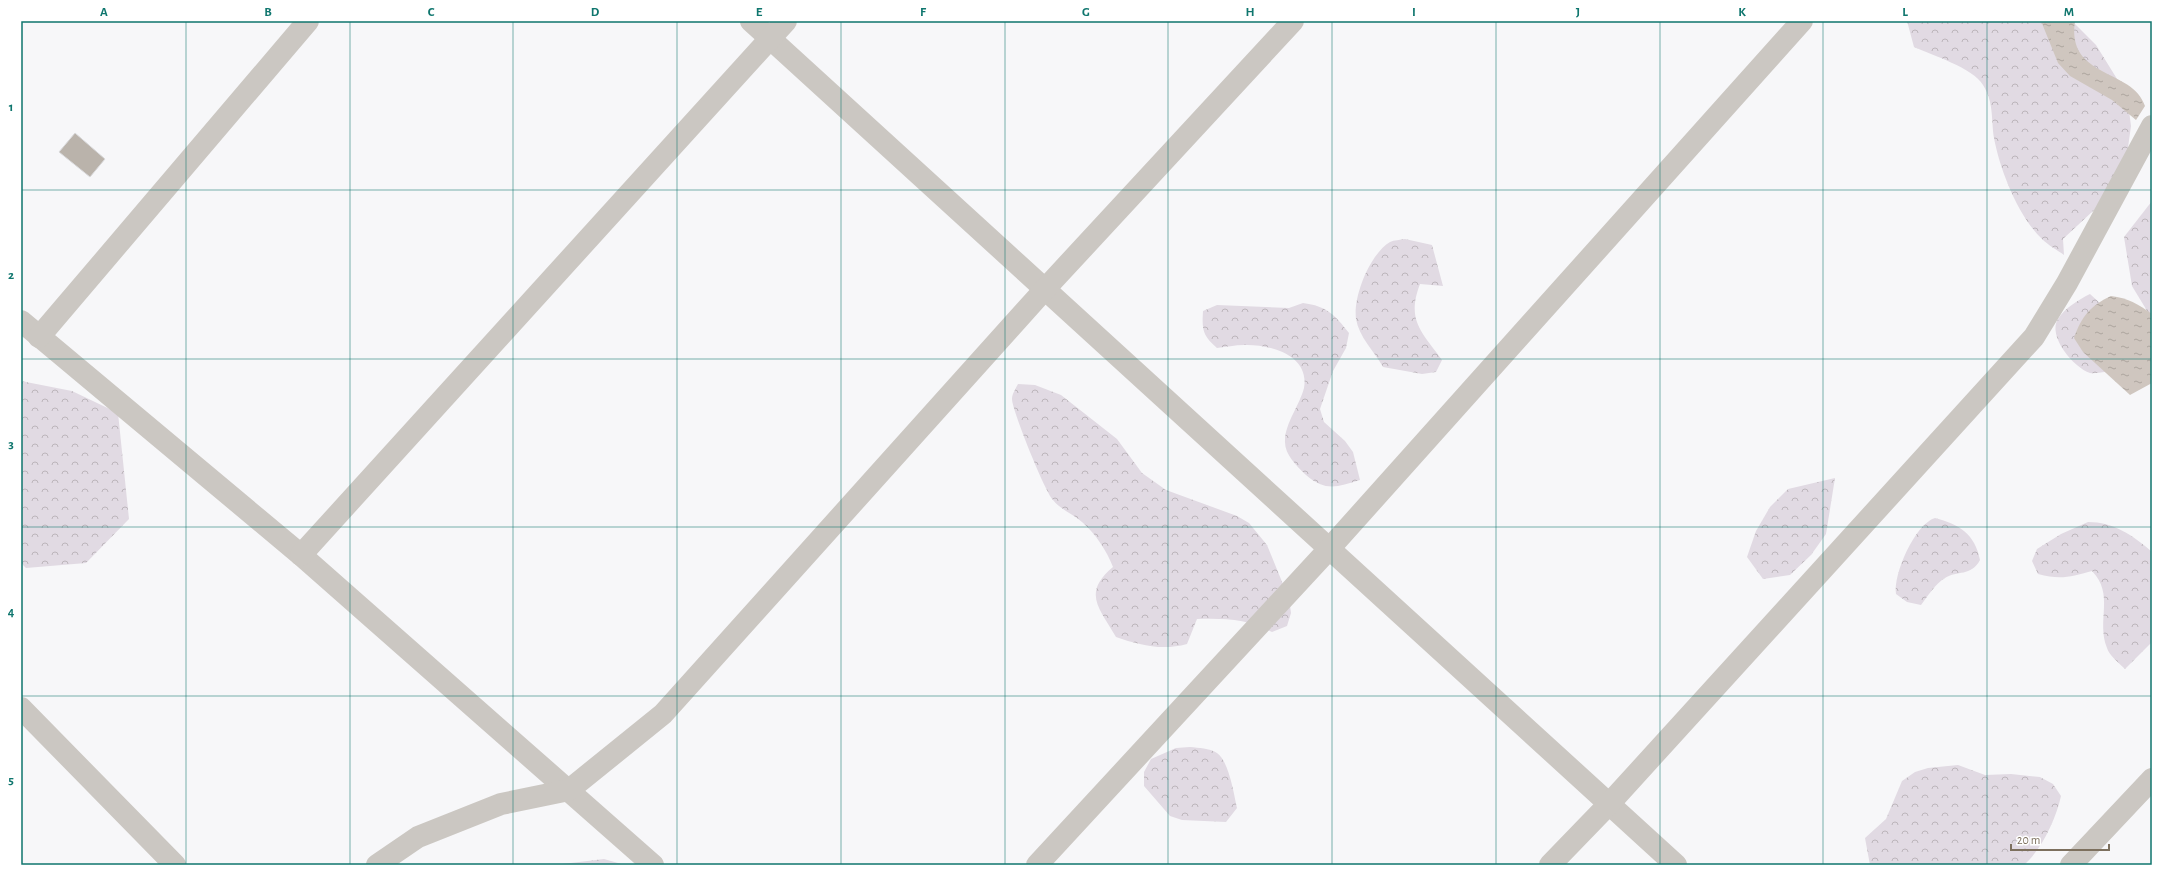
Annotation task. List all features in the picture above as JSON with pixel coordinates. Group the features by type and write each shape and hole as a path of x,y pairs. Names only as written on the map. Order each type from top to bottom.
{"street":[{"path":"39,337 308,21"},
{"path":"751,21 1676,865"},
{"path":"301,556 786,21"},
{"path":"377,865 418,837 501,804 569,790 663,714 1045,289 1293,21"},
{"path":"1037,865 1329,548 1802,21"},
{"path":"1550,865 1609,804 2034,337 2067,283 2152,126"},
{"path":"21,321 301,556 653,865"},
{"path":"21,708 175,865"},
{"path":"2071,865 2152,779"}],"green space":[{"path":"1907,21 2072,21 2096,45 2127,95 2131,126 2123,183 2063,239 2064,255 2044,241 2033,229 2025,218 2011,192 1997,151 1994,138 1991,104 1987,91 1983,85 1971,73 1962,68 1914,47"},
{"path":"2152,201 2152,319 2132,286 2124,237"},
{"path":"1405,239 1432,245 1443,286 1420,284 1416,297 1415,308 1418,325 1442,360 1436,372 1422,374 1383,367 1363,338 1356,319 1357,299 1360,288 1364,276 1376,256 1390,242"},
{"path":"2090,294 2101,304 2105,372 2090,373 2077,365 2064,350 2056,334 2058,319 2064,311"},
{"path":"1303,303 1318,306 1330,312 1349,333 1346,348 1333,371 1320,409 1324,422 1345,441 1353,452 1360,480 1345,485 1326,486 1313,480 1295,463 1286,450 1285,440 1287,427 1304,388 1304,377 1301,367 1286,354 1276,349 1254,345 1217,348 1208,339 1203,327 1203,311 1217,305 1289,308"},
{"path":"21,381 72,391 118,413 129,519 86,563 26,568 21,563"},
{"path":"1018,384 1035,385 1061,395 1117,439 1142,473 1166,490 1237,516 1249,523 1267,545 1289,599 1291,613 1287,626 1272,632 1254,624 1236,620 1197,619 1187,644 1169,647 1142,645 1116,637 1099,609 1096,601 1098,585 1113,567 1104,549 1087,526 1063,509 1049,494 1030,451 1013,406 1012,397"},
{"path":"1835,478 1826,534 1811,555 1790,575 1763,579 1747,557 1756,531 1770,507 1788,489"},
{"path":"1935,518 1951,523 1965,532 1974,543 1980,560 1972,569 1945,578 1938,583 1921,605 1907,602 1896,594 1896,585 1902,563 1913,539 1927,522"},
{"path":"2088,522 2106,524 2114,527 2138,540 2152,552 2152,642 2125,669 2108,651 2103,628 2104,599 2102,589 2099,580 2092,571 2065,577 2046,576 2038,574 2032,561 2037,549 2061,534"},
{"path":"1176,748 1204,748 1214,751 1225,763 1237,808 1226,822 1182,820 1170,816 1144,786 1144,772 1151,759"},
{"path":"1958,765 1985,775 2011,774 2040,777 2053,784 2061,796 2059,805 2052,824 2037,851 2031,858 2024,865 1870,865 1865,838 1886,819 1902,781 1915,772 1928,768"},
{"path":"604,859 625,865 554,865"}],"water":[{"path":"2041,21 2075,21 2075,40 2080,53 2090,63 2128,85 2138,94 2145,106 2136,120 2112,100 2070,76 2058,63"},
{"path":"2111,296 2123,298 2133,302 2152,314 2152,383 2130,395 2083,352 2074,338 2080,324 2088,312 2098,303"}],"building":[{"path":"75,133 105,159 90,177 59,152"}]}
